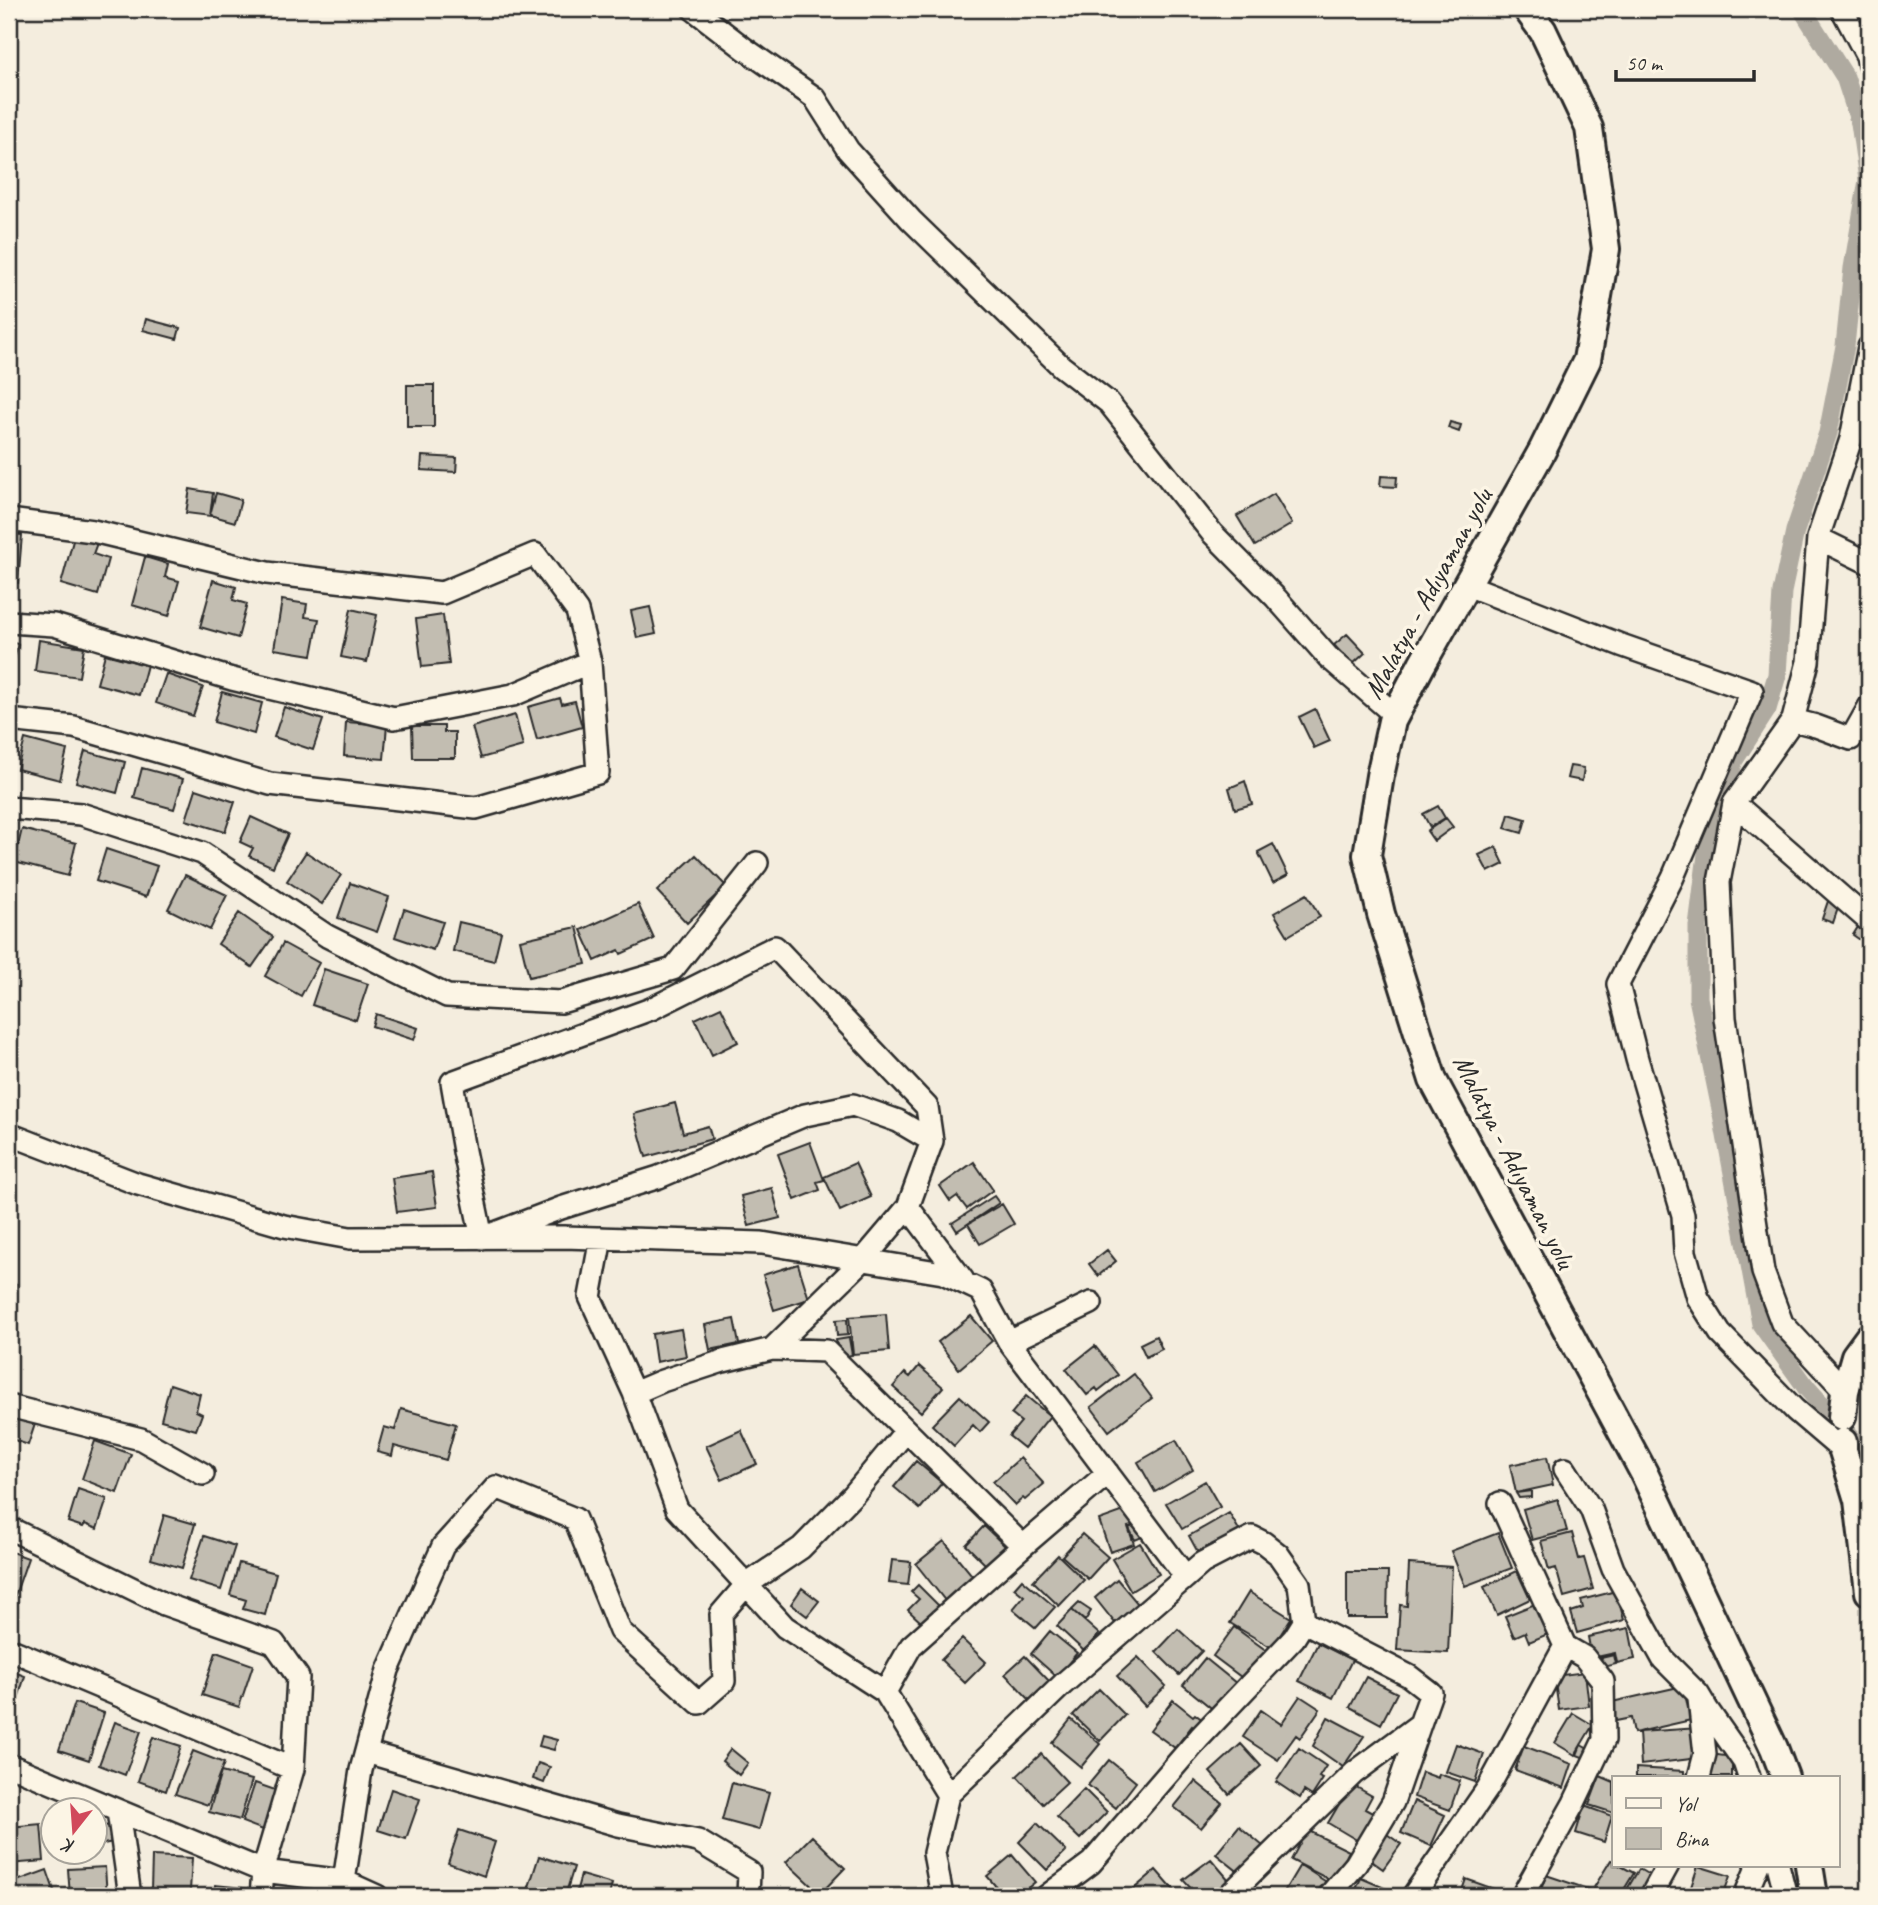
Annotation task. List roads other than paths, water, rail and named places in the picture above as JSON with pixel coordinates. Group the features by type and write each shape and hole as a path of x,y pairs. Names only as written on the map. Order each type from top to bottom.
{"main road":[{"name":"Malatya - Adıyaman yolu","path":"1527,9 1543,31 1589,128 1606,249 1587,360 1542,451 1392,721 1367,855 1381,914 1433,1080 1644,1473 1774,1748 1784,1776"},
{"path":"1869,1337 1855,1356 1845,1391 1843,1437 1858,1500 1869,1592"},
{"path":"1809,1867 1814,1896"}],"street":[{"path":"693,9 815,98 848,150 911,220 1061,366 1109,403 1212,533 1276,598 1328,657 1395,715"},
{"path":"1842,9 1867,56 1869,65"},
{"path":"1845,1391 1782,1323 1763,1272 1725,1018 1718,882 1734,803 1793,720 1808,663 1818,538 1851,439 1869,347"},
{"path":"9,520 93,531 267,573 442,593 535,554 577,611 590,662 598,773 475,808 270,784 74,727 9,720"},
{"path":"1818,538 1869,563"},
{"path":"1466,585 1621,645 1752,691 1674,877 1618,984 1683,1215 1685,1252 1698,1298 1720,1333 1796,1410 1843,1437"},
{"path":"9,622 54,625 232,679 394,718 513,695 590,662"},
{"path":"1793,720 1851,739 1869,707"},
{"path":"1734,803 1869,921"},
{"path":"9,808 81,814 202,853 327,936 447,996 561,1002 673,969 757,863"},
{"path":"482,1238 452,1082 651,1009 775,947 927,1107 932,1141 908,1208 863,1260 772,1349"},
{"path":"482,1238 561,1208 659,1177 805,1115 853,1105 898,1121 932,1141"},
{"path":"9,1134 138,1184 284,1226 349,1238 601,1238 762,1243 943,1273 981,1291 1009,1342 1186,1577"},
{"path":"908,1208 966,1284"},
{"path":"601,1238 590,1297 634,1393 677,1509 785,1627 885,1692 948,1795"},
{"path":"1009,1342 1091,1303"},
{"path":"634,1393 723,1361 772,1349 826,1351 1023,1546"},
{"path":"9,1406 141,1439 204,1474"},
{"path":"344,1881 361,1770 388,1670 443,1546 496,1487 575,1518 620,1631 699,1703 724,1681 721,1614 746,1585 801,1548 854,1494 906,1431"},
{"path":"1566,1469 1591,1508 1613,1569 1663,1659 1698,1694 1744,1762 1749,1776"},
{"path":"885,1692 911,1646 1108,1474"},
{"path":"1500,1503 1564,1646 1584,1657 1603,1681 1604,1740 1522,1896"},
{"path":"9,1528 164,1604 274,1643 298,1677 293,1769 263,1871 261,1896"},
{"path":"942,1896 934,1853 948,1795 1063,1684 1202,1563 1252,1537 1265,1543 1278,1554 1299,1584 1304,1622 1294,1639 1200,1737 1091,1863 1047,1896"},
{"path":"1304,1622 1409,1676 1431,1693 1393,1802 1356,1864 1329,1896"},
{"path":"1413,1896 1488,1788 1564,1646"},
{"path":"9,1649 293,1769"},
{"path":"1698,1694 1705,1754 1699,1776"},
{"path":"1228,1896 1354,1773 1420,1724"},
{"path":"366,1752 618,1825 698,1841 749,1872 748,1896"},
{"path":"9,1765 263,1871 344,1881 377,1896"},
{"path":"118,1811 130,1896"},
{"path":"1651,1896 1667,1867"},
{"path":"1745,1896 1757,1867"},
{"path":"1779,1867 1786,1896"}],"waterway":[{"path":"1802,9 1845,77 1860,123 1868,180 1853,268 1845,346 1828,433 1795,531 1782,592 1777,675 1767,709 1734,760 1709,838 1698,926 1698,998 1761,1324 1806,1387 1869,1458"}]}
